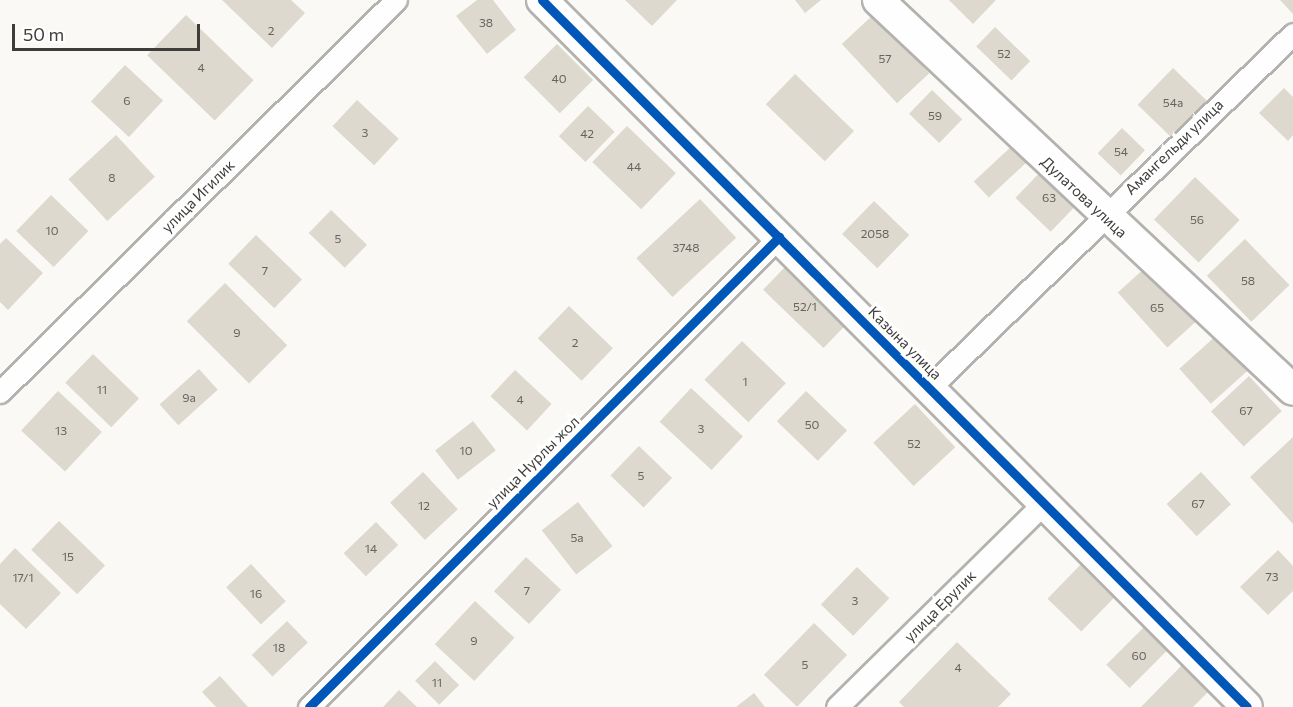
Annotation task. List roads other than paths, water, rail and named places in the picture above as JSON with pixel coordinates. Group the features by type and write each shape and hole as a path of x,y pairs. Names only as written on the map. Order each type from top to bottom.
{"street":[{"name":"улица Игилик","path":"0,392 396,0"},
{"name":"Казына улица","path":"542,0 1247,707"},
{"name":"Дулатова улица","path":"878,0 1103,215 1293,390"},
{"name":"Амангельди улица","path":"928,389 1103,215 1293,34"},
{"name":"улица Нурлы жол","path":"309,707 779,237"},
{"name":"улица Ерулик","path":"837,707 1043,504"}]}
